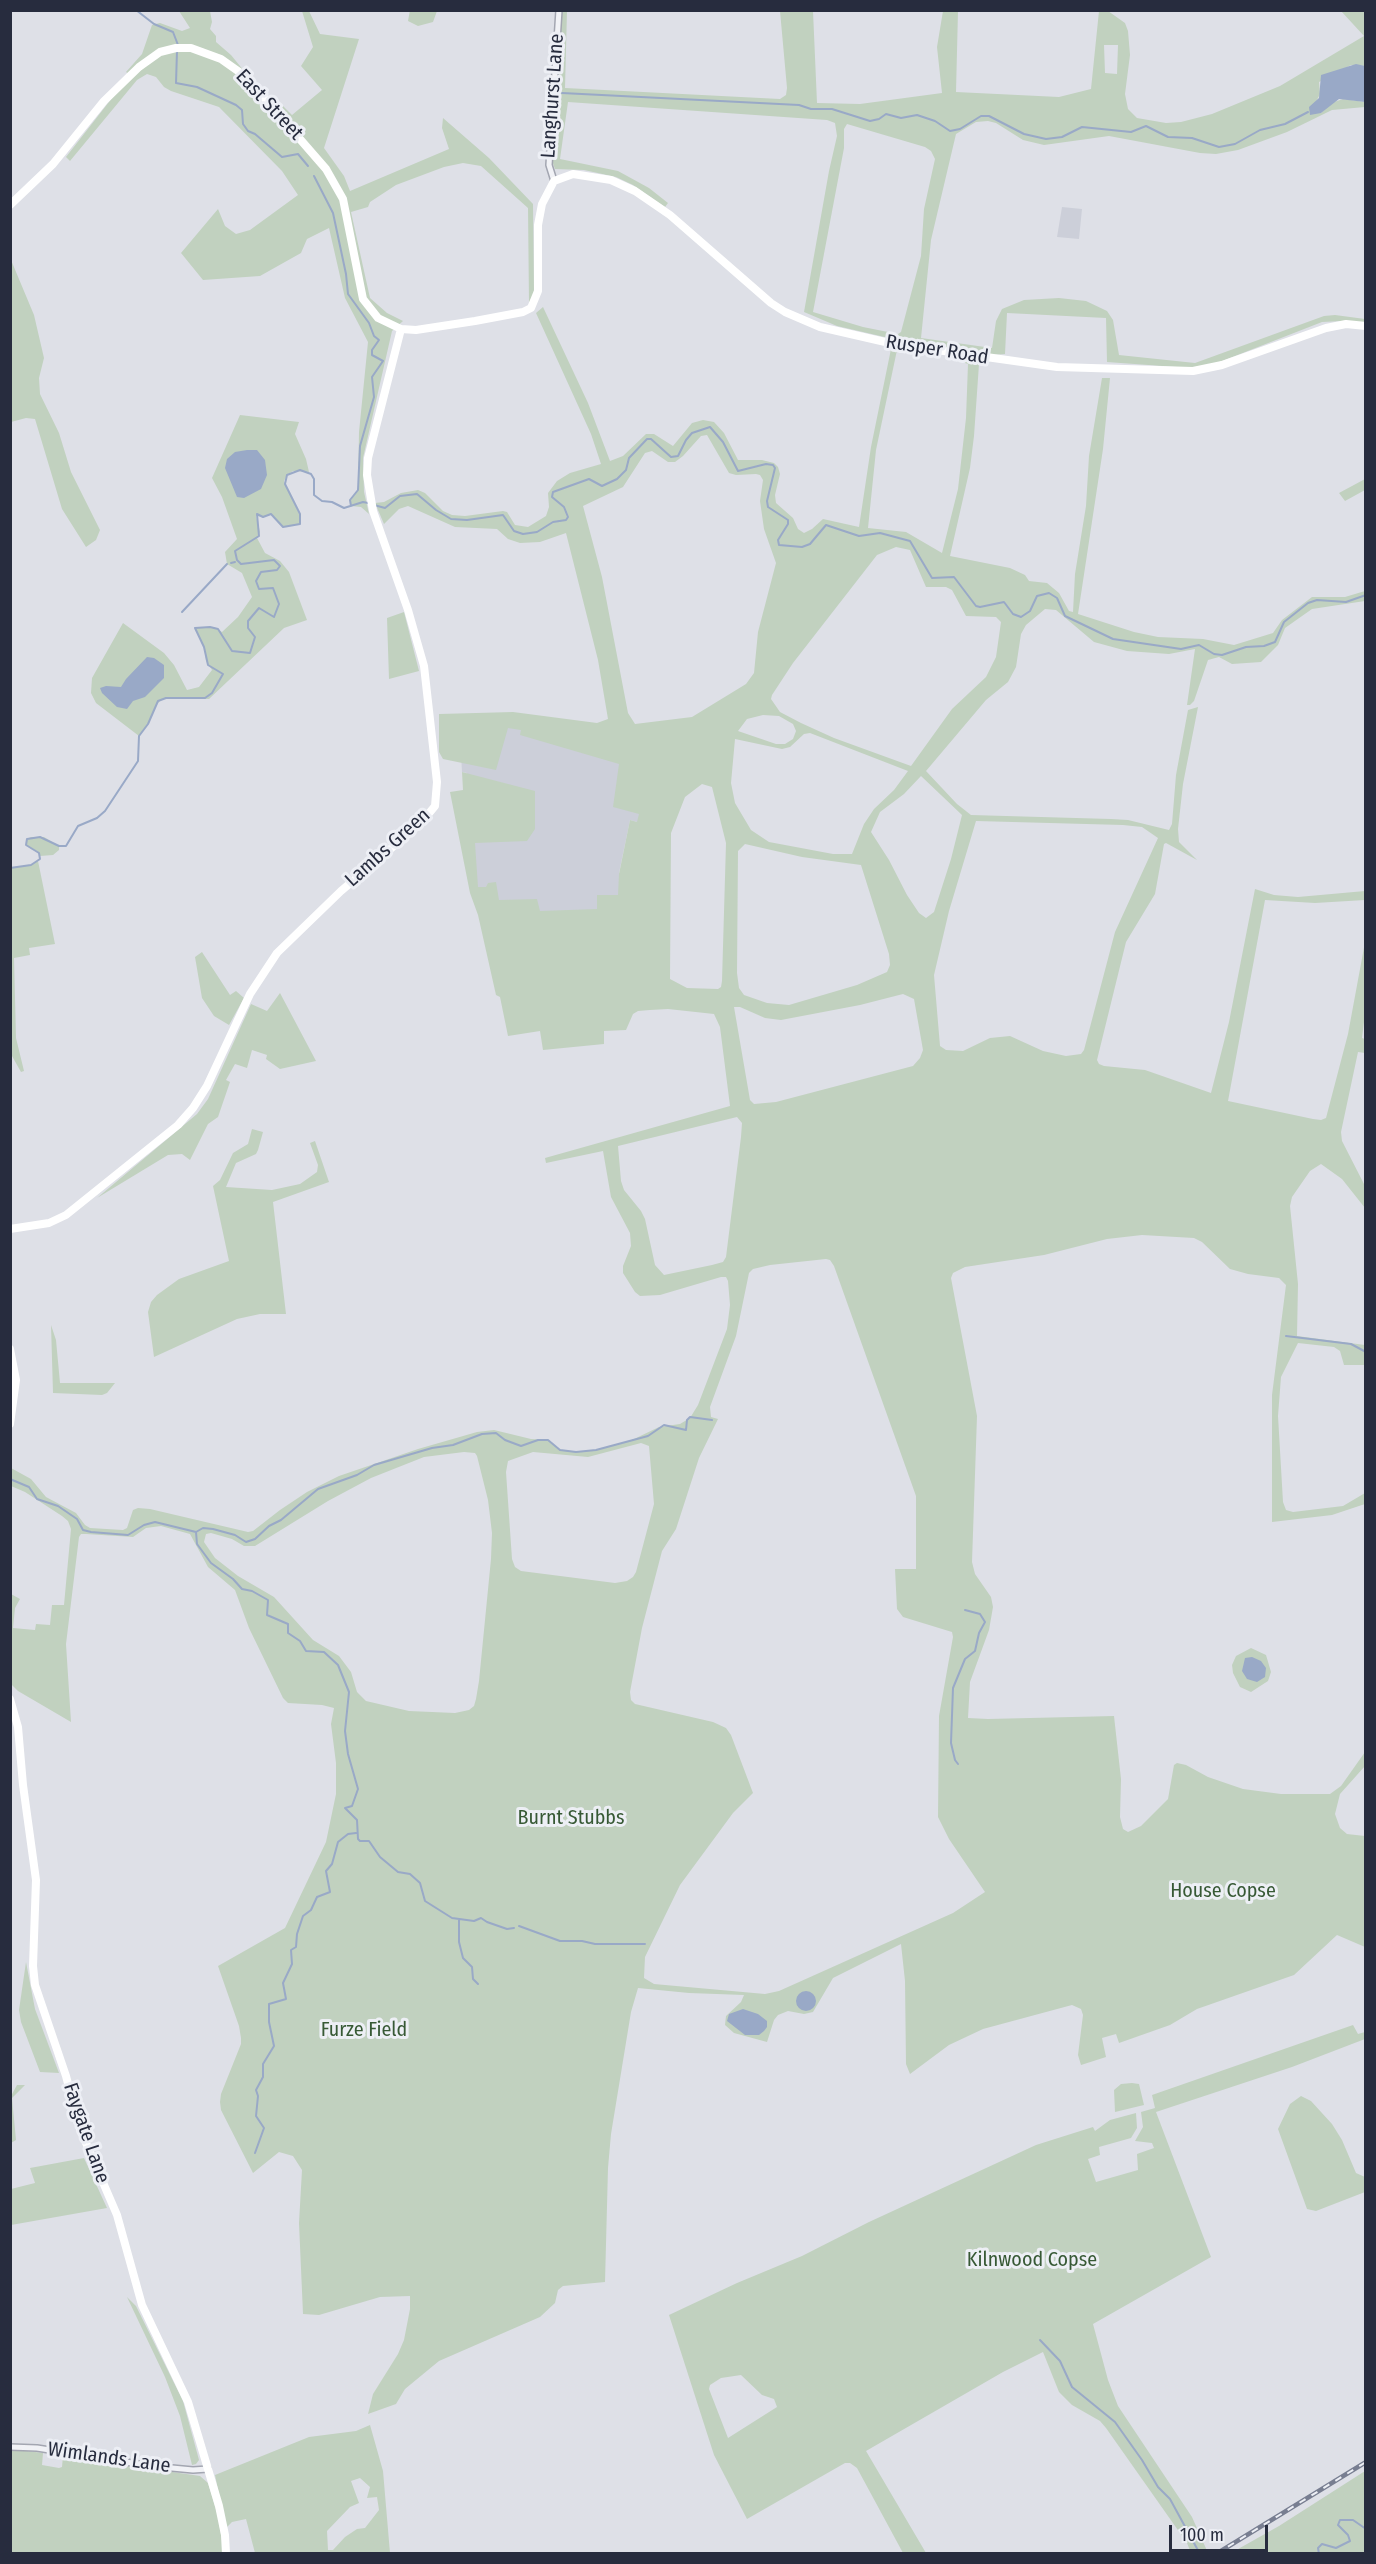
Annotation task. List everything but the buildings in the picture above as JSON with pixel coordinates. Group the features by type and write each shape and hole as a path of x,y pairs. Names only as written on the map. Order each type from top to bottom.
{"street":[{"name":"Langhurst Lane","path":"554,181 549,165 559,10"},
{"name":"East Street","path":"10,205 53,164 94,112 139,67 156,54 178,48 205,52 238,70 326,169 343,199 363,299 378,318 401,329"},
{"name":"Rusper Road","path":"554,181 563,176 577,174 623,183 670,215 771,303 785,312 826,328 894,344 1057,367 1193,371 1222,365 1326,328 1346,324 1365,326"},
{"path":"401,329 416,330 464,323 523,312 531,308 538,291 538,230 541,208 545,194 554,181"},
{"name":"Lambs Green","path":"10,1229 49,1223 66,1215 178,1125 207,1086 250,994 277,953 340,891 407,836 435,806 437,782 424,666 408,610 373,511 367,476 368,458 401,329"},
{"path":"10,1349 16,1380 10,1424"},
{"name":"Faygate Lane","path":"10,1699 18,1727 23,1785 36,1880 33,1966 37,1991 66,2076 80,2129 117,2216 142,2305 186,2396 223,2524 226,2553"},
{"name":"Wimlands Lane","path":"10,2447 37,2448 151,2466 208,2469"}],"shaded area":[{"path":"1062,207 1082,209 1079,239 1057,237"},
{"path":"501,723 623,753 658,828 630,820 619,873 637,875 590,932 480,905 470,844 467,773 462,772 461,754"}],"green space":[{"path":"410,10 437,11 433,22 418,26 408,21"},
{"path":"179,11 210,11 212,22 210,29 216,36 216,42 231,55 276,110 283,106 292,115 322,90 301,66 313,47 302,11 309,11 320,34 359,39 324,148 344,176 350,191 449,149 442,128 443,118 489,158 533,204 534,294 529,303 528,208 481,166 463,163 444,167 396,185 370,202 368,207 351,212 370,298 387,313 403,321 392,331 363,458 364,492 369,514 361,507 351,506 350,501 358,490 359,432 368,342 345,298 329,228 307,239 301,253 260,276 203,280 181,253 218,209 225,226 236,234 250,230 298,195 282,171 219,107 171,91 164,87 156,77 147,74 137,80 70,161 66,157 130,75 126,72 142,54 152,25 160,23 182,31 190,28"},
{"path":"558,11 567,11 565,88 780,99 786,95 787,88 780,11 813,11 817,103 860,104 942,93 937,47 943,11 958,11 956,92 1059,97 1091,89 1099,11 1108,11 1125,23 1128,31 1130,55 1125,94 1128,109 1137,118 1166,123 1181,122 1212,114 1280,86 1364,36 1341,11 1365,11 1365,66 1351,65 1319,82 1320,94 1316,102 1321,113 1331,103 1343,99 1365,102 1365,107 1332,110 1287,132 1238,150 1216,154 1200,153 1109,136 1044,145 1023,140 996,123 988,121 976,122 956,134 931,240 921,338 992,348 996,321 1002,309 1024,300 1059,298 1086,301 1107,311 1113,320 1119,355 1195,363 1324,316 1335,315 1365,319 1365,323 1322,322 1212,365 1190,368 1107,362 1106,318 1007,313 1005,354 991,355 979,364 970,468 950,556 1010,568 1025,575 1029,581 1047,583 1059,593 1069,611 1073,612 1075,574 1086,506 1089,456 1102,378 1110,378 1103,449 1078,614 1134,632 1158,637 1203,639 1234,645 1273,633 1282,620 1312,597 1345,597 1365,591 1365,601 1312,609 1285,628 1278,645 1261,662 1232,664 1219,657 1208,660 1194,701 1190,705 1187,705 1195,649 1169,654 1127,651 1094,642 1056,610 1045,609 1026,625 1021,634 1016,667 1008,682 986,700 926,771 957,804 971,815 1128,820 1169,830 1172,824 1176,775 1188,710 1198,707 1183,784 1178,829 1179,842 1197,860 1164,844 1155,894 1126,942 1097,1060 1104,1066 1145,1070 1211,1093 1229,1022 1255,889 1274,895 1298,897 1365,891 1365,900 1315,903 1265,900 1228,1101 1313,1119 1326,1118 1348,1034 1365,942 1365,1014 1362,1038 1365,1039 1365,1053 1358,1052 1341,1132 1342,1141 1365,1186 1365,1208 1342,1179 1321,1164 1310,1171 1292,1197 1290,1206 1298,1284 1297,1336 1365,1345 1365,1365 1344,1365 1340,1351 1334,1347 1298,1343 1281,1377 1278,1416 1283,1502 1286,1510 1293,1512 1343,1506 1365,1493 1365,1504 1332,1515 1272,1522 1272,1395 1286,1285 1279,1278 1230,1269 1202,1242 1194,1238 1142,1235 1107,1239 1044,1255 965,1267 953,1273 951,1278 977,1416 972,1562 975,1574 991,1597 993,1607 989,1630 970,1682 968,1718 1114,1716 1121,1779 1120,1817 1123,1829 1128,1832 1141,1826 1168,1799 1174,1765 1177,1763 1243,1789 1281,1794 1330,1794 1341,1786 1365,1752 1365,1766 1340,1794 1335,1814 1340,1828 1347,1834 1365,1836 1365,1947 1337,1935 1294,1975 1197,2009 1170,2025 1119,2043 1116,2034 1102,2038 1106,2057 1081,2065 1078,2055 1083,2015 1081,2009 1072,2005 983,2029 949,2045 910,2074 906,2064 905,1981 901,1944 833,1978 813,2012 804,2014 788,2011 778,2015 774,2020 767,2042 734,2033 725,2025 726,2016 741,2002 744,1995 638,1988 631,2012 611,2134 605,2282 563,2286 558,2290 555,2303 540,2317 439,2361 405,2389 396,2404 368,2414 373,2394 404,2340 410,2296 380,2297 319,2315 303,2314 299,2223 302,2170 293,2156 279,2152 253,2173 221,2110 220,2102 241,2044 241,2038 218,1966 285,1928 326,1842 336,1794 336,1763 331,1724 334,1708 288,1703 283,1698 249,1628 235,1590 208,1567 190,1534 161,1526 146,1528 133,1537 81,1534 79,1537 66,1644 71,1722 18,1691 11,1684 11,1594 20,1599 15,1608 13,1628 35,1630 36,1624 50,1625 52,1605 64,1605 71,1529 68,1521 62,1516 25,1492 11,1486 11,1468 31,1479 46,1497 76,1513 90,1528 123,1530 127,1528 133,1510 138,1508 248,1532 253,1531 307,1492 339,1476 477,1432 494,1430 531,1439 548,1440 560,1450 576,1452 596,1450 632,1440 659,1427 680,1424 690,1418 698,1405 727,1329 730,1305 726,1277 660,1295 640,1296 623,1273 623,1266 631,1246 630,1233 611,1197 603,1151 546,1163 545,1158 730,1106 720,1027 714,1014 668,1009 638,1011 633,1014 626,1030 604,1031 604,1044 543,1050 540,1031 508,1036 500,997 496,995 478,915 470,893 450,792 463,790 462,772 535,791 535,829 527,841 475,843 478,887 486,887 488,883 496,882 499,900 537,899 540,911 597,909 597,895 618,895 619,874 630,820 637,822 639,814 613,807 619,764 520,735 521,730 508,728 496,770 443,759 439,752 439,714 513,712 597,723 608,719 598,660 566,533 540,542 520,543 508,539 497,529 455,527 408,506 399,509 384,524 375,503 384,502 401,493 418,490 425,493 443,511 452,515 465,516 503,511 507,512 515,525 528,527 546,516 549,507 548,493 557,481 570,473 601,464 591,434 536,313 543,307 588,403 610,461 623,456 646,434 654,434 673,446 692,423 703,420 714,422 724,433 738,460 762,460 774,463 778,467 780,474 775,495 776,503 793,518 798,529 804,533 823,519 859,527 871,447 891,349 897,350 876,450 868,528 906,532 942,553 958,489 966,418 968,364 965,363 962,355 837,326 804,312 837,136 835,123 827,120 568,102 560,159 618,171 649,188 668,203 665,207 633,185 616,177 584,170 555,169 552,161 561,19","holes":["1104,45 1118,45 1117,74 1105,73","847,124 925,147 931,151 935,159 924,209 921,256 901,332 898,334 863,327 813,312 844,148 844,129","707,435 729,473 760,475 763,480 760,501 764,529 776,563 758,632 754,673 746,684 692,717 635,724 628,713 602,577 583,506 623,487 645,453 652,451 668,462 675,462 701,436","896,547 910,550 926,587 946,587 952,590 966,616 996,617 1001,622 996,657 986,677 952,709 911,766 834,738 801,723 780,712 771,699 793,663 877,555","763,715 779,716 793,724 796,731 793,739 785,744 776,744 738,731 747,719","810,733 908,771 894,790 874,809 864,824 852,854 833,854 769,842 751,830 735,803 731,783 735,739 782,749 790,747 804,734","921,776 962,815 934,912 926,918 919,913 907,895 871,832 880,812 904,794","702,784 712,787 726,843 722,981 718,989 687,988 670,979 671,833 685,797","976,821 1123,825 1142,827 1158,838 1115,932 1084,1050 1081,1054 1066,1056 1043,1051 1010,1036 990,1038 963,1051 946,1050 940,1046 934,975 949,911","745,844 802,857 861,865 889,954 890,965 887,972 857,985 789,1005 767,1003 744,995 739,988 737,973 738,851","903,994 914,999 923,1050 913,1066 776,1102 754,1104 750,1100 734,1007 740,1007 765,1018 781,1020","737,1117 742,1123 726,1257 723,1262 664,1275 655,1265 645,1219 624,1190 618,1146","826,1259 830,1260 834,1266 916,1496 916,1569 895,1569 897,1609 903,1617 952,1632 939,1716 938,1817 949,1839 985,1892 953,1913 779,1991 765,1994 654,1984 644,1978 645,1957 680,1885 733,1813 753,1793 731,1735 726,1728 713,1722 635,1704 631,1700 630,1692 642,1628 662,1551 676,1529 699,1458 718,1419 711,1417 710,1407 736,1336 749,1273 753,1269 770,1265","641,1443 649,1446 654,1504 633,1577 627,1581 615,1583 521,1571 515,1567 512,1559 506,1472 508,1461 533,1452 588,1457","464,1452 475,1453 488,1500 492,1533 479,1681 474,1706 469,1710 455,1713 409,1711 366,1701 357,1692 351,1672 339,1656 313,1640 274,1597 238,1576 215,1558 204,1542 206,1534 211,1533 232,1539 244,1546 255,1546 328,1501 371,1478 424,1457"]},
{"path":"11,260 34,315 44,358 39,378 40,394 59,433 71,472 100,530 96,540 86,547 62,509 35,419 26,418 11,422"},
{"path":"240,415 299,422 295,434 309,472 293,471 284,481 300,516 300,524 285,527 279,524 271,514 263,517 256,516 260,532 257,538 265,553 280,561 289,572 307,620 284,628 209,699 162,699 156,705 148,724 139,736 96,703 91,693 92,678 123,623 164,653 174,665 187,690 199,687 212,670 206,661 204,647 195,628 214,627 222,632 238,617 252,597 242,573 227,564 225,552 237,539 222,497 212,478"},
{"path":"1365,479 1365,490 1345,501 1339,493"},
{"path":"404,612 419,671 389,679 387,618"},
{"path":"44,837 59,846 59,850 53,855 40,856 37,851 26,845 27,839"},
{"path":"38,861 55,944 29,948 30,955 14,958 16,1038 24,1071 21,1072 12,1056 10,1039 11,868 31,865"},
{"path":"202,952 230,995 236,991 244,998 229,1025 214,1016 202,998 195,957"},
{"path":"280,993 316,1061 280,1069 266,1059 267,1055 252,1050 247,1068 235,1064 226,1080 230,1082 218,1117 208,1124 190,1160 182,1154 168,1155 97,1198 197,1114 208,1099 251,1004 267,1011"},
{"path":"252,1129 263,1132 258,1150 256,1154 236,1163 226,1187 272,1190 300,1184 317,1172 318,1165 310,1143 315,1141 329,1182 273,1202 286,1314 260,1314 237,1319 154,1357 148,1312 151,1302 179,1279 229,1261 213,1186 220,1180 233,1153 248,1144"},
{"path":"51,1325 56,1340 60,1383 115,1383 107,1393 102,1395 53,1393"},
{"path":"1251,1648 1266,1655 1271,1672 1268,1681 1251,1692 1240,1687 1232,1665 1236,1656"},
{"path":"26,1962 35,2009 59,2073 40,2072 21,2022 19,2010"},
{"name":"Kilnwood Copse","path":"1353,2025 1358,2034 1365,2032 1365,2039 1292,2067 1156,2112 1211,2257 1093,2324 1108,2380 1118,2406 1192,2517 1208,2553 1191,2553 1187,2543 1106,2428 1100,2421 1072,2405 1059,2392 1043,2352 1003,2372 866,2451 926,2553 903,2553 857,2468 850,2463 845,2463 747,2519 714,2455 669,2315 802,2256 869,2222 1036,2145 1093,2127 1095,2131 1110,2120 1136,2113 1137,2128 1131,2138 1099,2147 1100,2155 1088,2159 1096,2182 1138,2170 1137,2154 1154,2148 1152,2143 1135,2141 1143,2127 1141,2112 1155,2108 1152,2095","holes":["741,2375 762,2395 774,2399 777,2407 728,2438 709,2389 710,2385 721,2378"]},
{"path":"1121,2084 1139,2084 1144,2105 1115,2112 1114,2090"},
{"path":"17,2085 25,2085 12,2098 16,2140 11,2143 11,2096"},
{"path":"1301,2096 1311,2101 1332,2124 1342,2140 1356,2173 1365,2177 1365,2192 1316,2211 1307,2209 1278,2129 1290,2104"},
{"path":"84,2158 107,2208 11,2225 11,2189 35,2183 30,2168"},
{"path":"127,2297 136,2306 183,2401 199,2460 196,2464 192,2465 180,2416 165,2377"},
{"path":"370,2425 383,2471 390,2553 255,2553 246,2519 232,2522 226,2528 215,2475 309,2437 356,2431","holes":["360,2478 370,2487 367,2498 377,2497 379,2510 365,2528 357,2529 345,2537 333,2550 328,2550 327,2531 350,2507 359,2503 351,2481"]},
{"path":"11,2449 43,2453 42,2465 59,2468 62,2467 63,2456 200,2476 208,2483 218,2516 224,2553 11,2553"},
{"path":"1365,2471 1365,2553 1231,2553 1279,2526"}],"water":[{"path":"1356,64 1365,66 1365,102 1339,99 1321,113 1310,115 1309,107 1319,98 1321,75"},
{"path":"257,450 265,460 267,475 261,489 244,498 237,497 225,468 227,459 235,452"},
{"path":"147,657 154,658 164,665 164,678 145,697 133,701 127,709 117,707 102,693 100,688 121,687"},
{"path":"1252,1657 1261,1661 1266,1668 1265,1677 1257,1682 1247,1679 1242,1671 1245,1658"},
{"path":"802,1991 810,1991 816,1997 816,2005 810,2011 802,2011 796,2005 796,1997"},
{"path":"743,2009 758,2014 767,2021 767,2027 759,2035 745,2035 727,2021 729,2014"}],"waterway":[{"path":"136,10 154,24 173,32 178,45"},
{"path":"177,51 176,83 197,87 236,105 242,110 243,124 248,131 255,134 282,157 298,154 308,166"},
{"path":"562,93 799,105 811,109 832,109 870,121 886,114 901,118 917,115 935,121 950,131 960,129 981,116 989,116 1024,134 1046,139 1062,137 1082,127 1131,132 1146,126 1168,137 1192,138 1219,147 1235,144 1260,130 1285,124 1308,112"},
{"path":"314,176 333,213 348,294 369,323 374,336 379,340 372,350 372,355 383,361 372,377 374,397 360,446 358,490 350,500 351,506"},
{"path":"374,505 385,508 400,496 417,494 451,519 467,520 503,515 514,531 523,534 537,532 553,522 566,520 568,517 564,507 552,497 553,492 589,479 602,486 617,479 626,470 629,458 647,439 651,439 671,457 678,456 692,433 710,427 723,442 738,471 766,464 773,465 775,468 767,501 768,507 788,520 778,540 779,545 802,547 810,544 826,525 859,536 880,533 910,541 932,578 954,577 976,606 1004,602 1013,614 1021,617 1030,611 1037,596 1049,593 1057,598 1065,616 1113,639 1181,649 1199,645 1214,654 1222,655 1246,647 1264,646 1275,642 1284,622 1308,603 1317,600 1346,602 1366,595"},
{"path":"10,868 31,865 40,859 39,853 26,845 27,839 40,837 59,846 66,846 78,826 97,818 105,811 138,761 139,736 148,724 158,701 166,698 205,698 212,693 223,674 208,665 204,647 195,628 218,629 232,651 250,653 255,637 248,628 248,621 259,608 274,617 279,604 273,588 259,589 256,581 261,572 277,570 280,566 274,560 241,564 237,560 235,551 259,536 257,514 263,517 271,514 283,527 300,524 300,514 285,484 287,475 300,470 311,474 314,479 314,495 322,501 332,502 344,508 363,502 368,503"},
{"path":"231,563 235,562"},
{"path":"182,612 227,564"},
{"path":"1286,1336 1351,1344 1366,1352"},
{"path":"10,1479 29,1487 37,1499 58,1506 77,1519 83,1530 128,1535 144,1525 155,1522 196,1532 203,1528 213,1529 235,1535 246,1542 255,1539 269,1526 281,1520 318,1489 357,1475 374,1465 432,1448 453,1445 482,1434 496,1433 505,1440 521,1446 538,1440 548,1440 560,1450 576,1452 596,1450 648,1436 664,1425 686,1430 687,1420 690,1417 712,1420"},
{"path":"196,1532 197,1544 211,1563 233,1579 242,1589 252,1591 268,1600 267,1615 288,1624 288,1633 300,1641 306,1651 324,1652 338,1665 349,1692 345,1731 348,1754 358,1789 352,1806 345,1808 357,1820 358,1839 369,1841 380,1857 398,1872 410,1874 420,1883 425,1901 452,1918 474,1921 481,1918 507,1929 514,1928"},
{"path":"958,1764 951,1743 953,1688 965,1659 975,1651 979,1633 985,1622 980,1614 965,1610"},
{"path":"255,2153 264,2128 256,2116 258,2096 256,2090 263,2077 263,2064 274,2046 269,2022 269,2004 286,1999 283,1983 292,1964 291,1950 296,1947 297,1934 303,1916 311,1910 317,1897 330,1892 326,1871 332,1864 338,1842 348,1834 356,1833"},
{"path":"459,1920 459,1942 463,1958 472,1967 473,1979 478,1984"},
{"path":"519,1926 560,1941 645,1944"},
{"path":"1040,2340 1060,2361 1072,2387 1115,2422 1158,2487 1170,2499 1200,2554"},
{"path":"1319,2554 1318,2548 1322,2544 1336,2548 1350,2541 1348,2535 1338,2525 1340,2520 1353,2520 1366,2529"}],"railway":[{"path":"1216,2554 1366,2462"}],"park label":[{"name":"Burnt Stubbs","path":"571,1818"},
{"name":"House Copse","path":"1223,1891"},
{"name":"Furze Field","path":"364,2030"}]}
